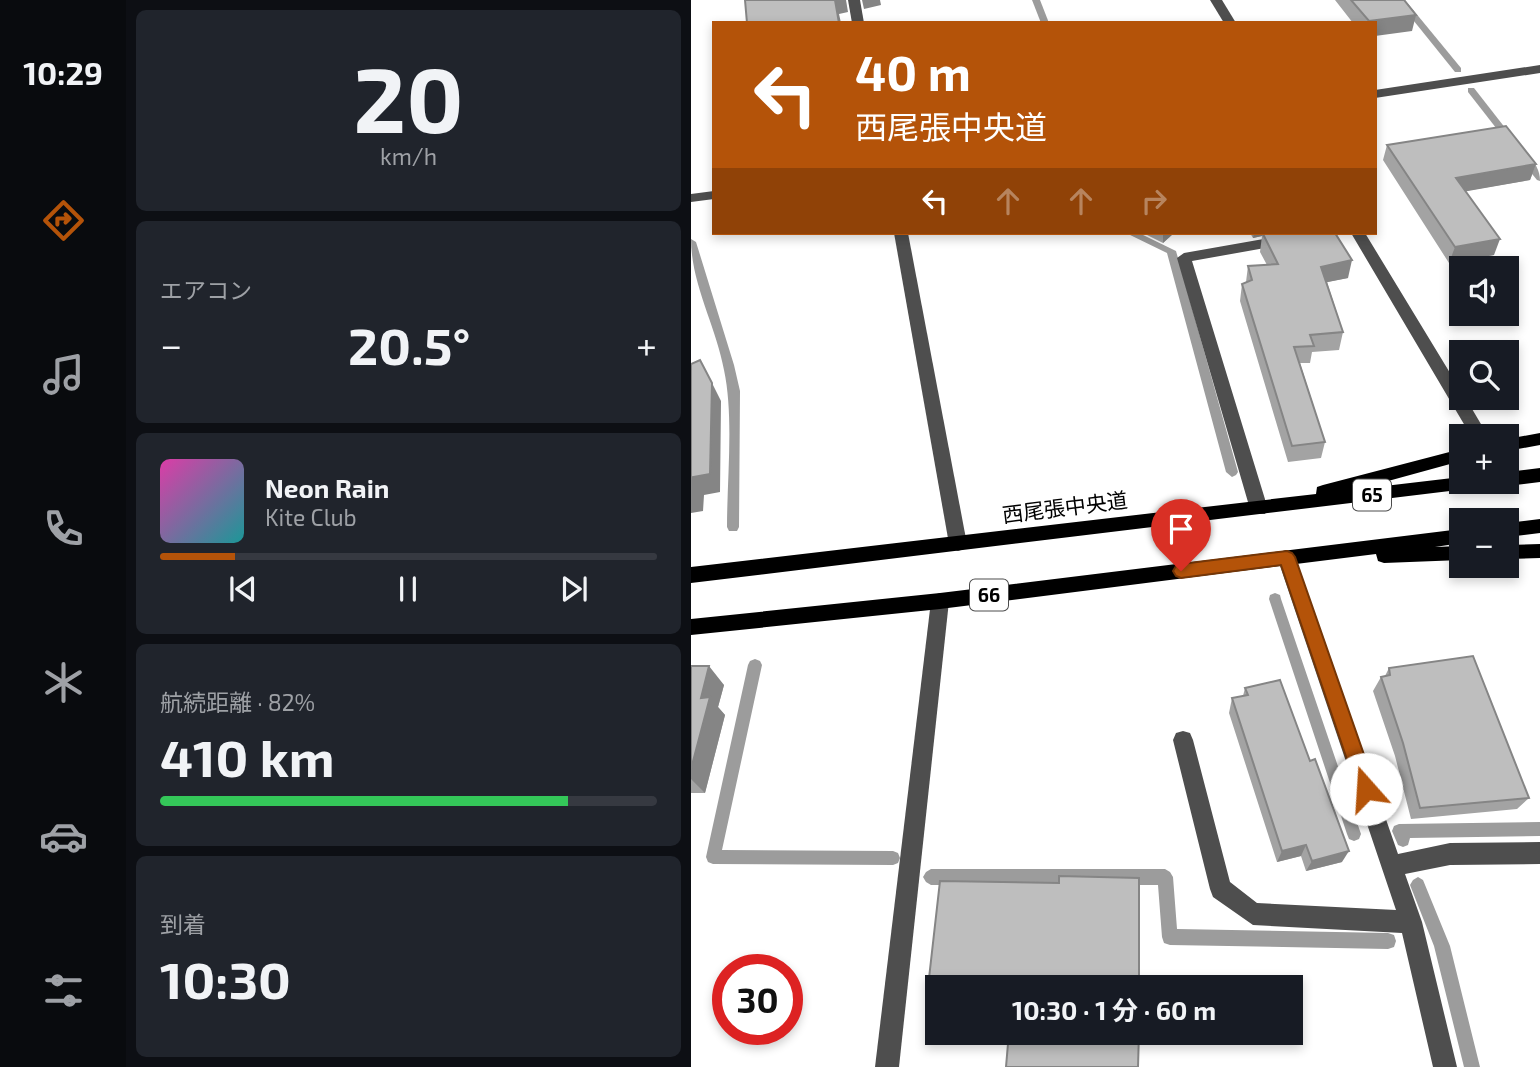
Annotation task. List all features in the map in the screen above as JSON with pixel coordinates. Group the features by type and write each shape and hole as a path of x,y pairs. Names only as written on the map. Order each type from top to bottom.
{"main road":[{"path":"1519,443 1540,439"},
{"name":"65","path":"1259,509 1449,458"},
{"path":"1519,478 1540,475"},
{"name":"西尾張中央道","path":"691,575 1449,485"},
{"path":"1519,529 1540,526"},
{"path":"1287,557 1449,537"},
{"path":"1519,552 1540,551"},
{"path":"1287,557 1449,553"},
{"name":"66","path":"691,627 940,601 1287,557"}],"street":[{"path":"853,0 858,21"},
{"path":"1216,0 1229,21"},
{"path":"1377,94 1540,69"},
{"path":"691,198 712,195"},
{"path":"901,235 958,544"},
{"path":"1259,509 1185,258 1310,235"},
{"path":"1359,235 1473,424"},
{"path":"1287,557 1411,922 1445,1067"},
{"path":"887,1067 940,601"},
{"path":"1183,740 1221,889 1253,914 1411,922"},
{"path":"1393,866 1451,854 1540,853"}],"building":[{"path":"745,0 835,0 839,21 747,21"},
{"path":"1351,0 1404,0 1416,15 1369,21"},
{"path":"1506,126 1536,164 1456,178 1500,239 1455,247 1387,145"},
{"path":"1264,235 1336,235 1352,260 1321,267 1343,332 1310,335 1314,346 1294,347 1325,442 1292,446 1242,284 1252,280 1248,266 1278,264"},
{"path":"700,360 712,383 710,474 693,477 691,494 691,364"},
{"path":"1473,656 1529,798 1420,808 1403,743 1381,677 1390,675 1389,668"},
{"path":"691,666 709,666 701,698 710,697 691,769"},
{"path":"1280,680 1310,761 1315,759 1349,851 1312,861 1306,845 1282,851 1232,698 1248,695 1245,688"},
{"path":"1059,876 1139,878 1139,975 929,975 940,881 1059,883"},
{"path":"1008,1045 1139,1045 1138,1067 1006,1067"}],"waterway":[{"path":"1036,0 1044,21"},
{"path":"1401,0 1458,70"},
{"path":"1471,90 1510,140"},
{"path":"1525,159 1540,178"},
{"path":"1135,235 1171,251 1232,472"},
{"path":"691,242 729,365 734,391 733,527"},
{"path":"1275,599 1354,834"},
{"path":"755,665 713,857 893,858"},
{"path":"1403,840 1399,831 1540,829"},
{"path":"931,877 1165,877 1170,937 1388,941"},
{"path":"1418,885 1442,946 1472,1067"}],"route":[{"path":"1181,571 1287,557 1366,789"}]}
